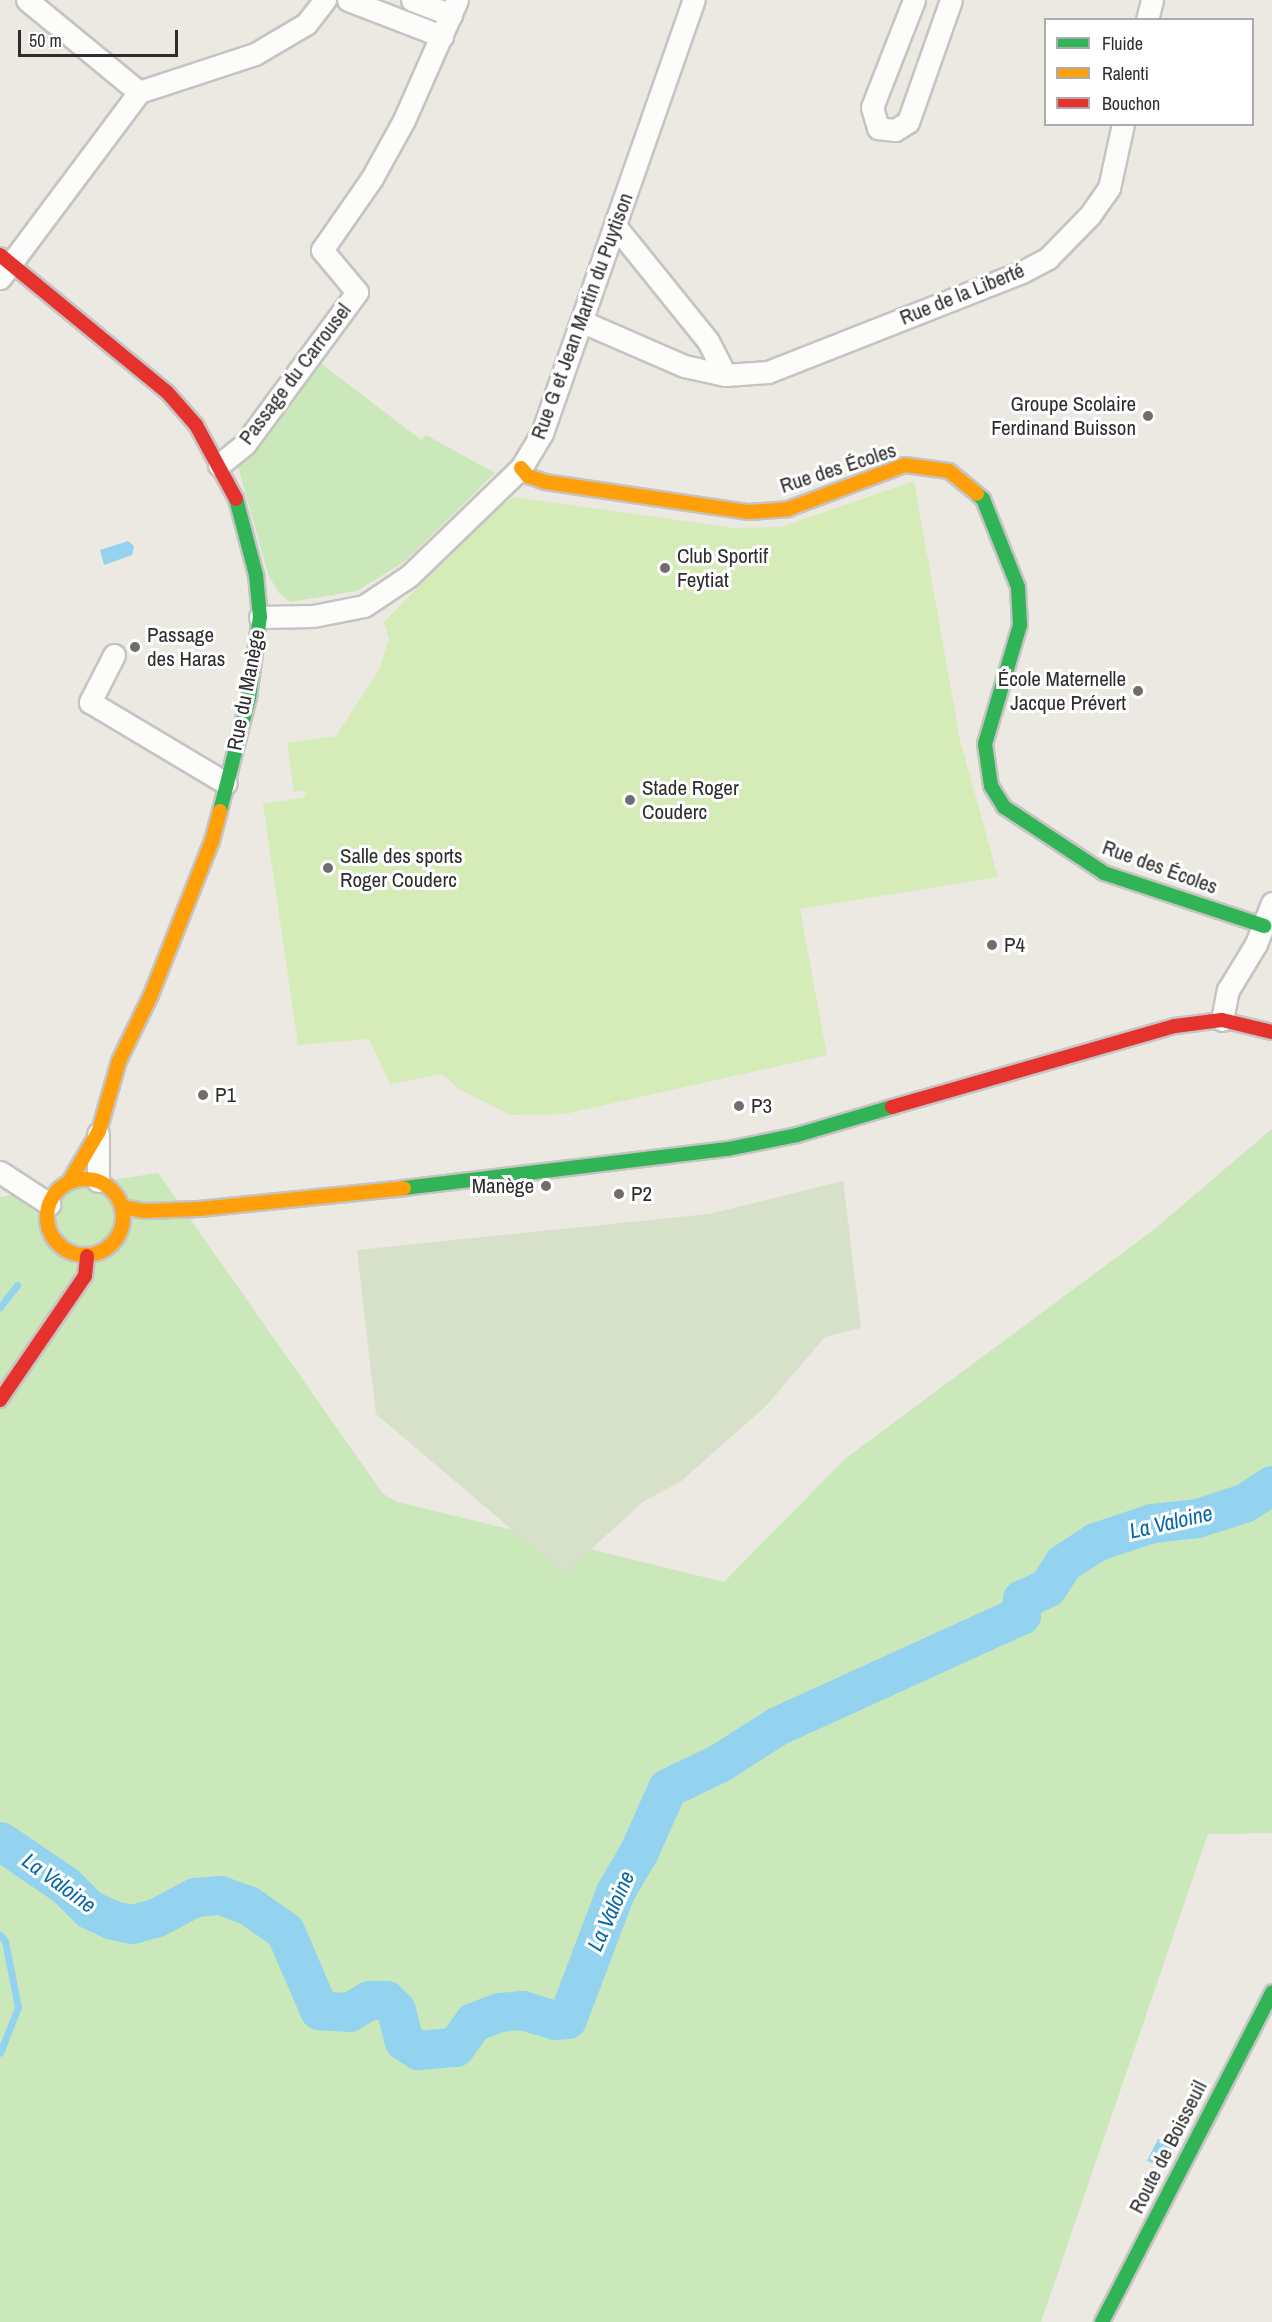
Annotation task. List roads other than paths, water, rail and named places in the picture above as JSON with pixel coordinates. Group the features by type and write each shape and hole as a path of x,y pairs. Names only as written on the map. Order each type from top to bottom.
{"street":[{"path":"27,0 140,92"},
{"path":"3,265 140,92 255,54 306,24 326,0"},
{"path":"348,0 442,36"},
{"path":"412,0 454,8"},
{"name":"Rue G et Jean Martin du Puytison","path":"260,617 313,616 364,606 409,576 521,468 542,433 583,322 694,0"},
{"path":"914,0 872,107 878,128 895,130 908,122 951,0"},
{"path":"1148,18 1152,0"},
{"name":"Passage du Carrousel","path":"219,465 245,444 357,292 322,250 372,178 454,8"},
{"name":"Rue de la Liberté","path":"583,322 684,366 725,375 768,372 1022,272 1048,258 1090,215 1109,188 1123,126"},
{"path":"616,227 708,341 725,375"},
{"name":"Rue du Manège","path":"3,265 167,393 196,425 219,465 246,533 256,575 260,617 249,697 212,841 151,994 119,1061 99,1131 69,1182"},
{"name":"Rue des Écoles","path":"521,468 528,476 545,482 749,512 788,509 905,465 949,471 983,499 1018,587 1020,625 985,744 991,786 1004,807 1104,873 1264,926"},
{"path":"114,655 90,702 226,783"},
{"path":"1222,1020 1228,990 1264,926 1272,903"},
{"path":"122,1207 144,1211 199,1209 520,1176 728,1149 797,1135 1175,1026 1222,1020 1272,1032"},
{"name":"Rue du Manège","path":"98,1181 99,1131"},
{"path":"0,1172 49,1204"},
{"path":"60,1266 59,1246 48,1226 49,1204 69,1182 98,1181 117,1196 122,1207 121,1231 115,1241"},
{"path":"59,1246 87,1256 144,1226 199,1209"},
{"path":"0,1400 84,1276 87,1256"},
{"path":"58,1314 60,1286"},
{"name":"Route de Boisseuil","path":"1102,2322 1272,1992"}],"water":[{"path":"128,541 134,546 132,555 104,565 100,550"},
{"path":"1272,1476 1272,1485 1244,1503 1197,1518 1152,1523 1095,1542 1067,1559 1021,1615 777,1726 719,1763 667,1788 639,1851 615,1892 567,2019 555,2020 522,2010 499,2012 473,2022 455,2047 418,2050 407,2041 396,2010 386,2000 369,2000 349,2012 319,2010 285,1932 248,1905 220,1895 195,1897 155,1918 132,1924 113,1920 89,1909 65,1885 0,1841 0,1831 28,1844 74,1876 84,1894 106,1910 133,1915 159,1908 199,1888 222,1888 252,1898 288,1928 298,1941 308,1979 320,1996 343,2003 373,1988 397,1994 406,2007 411,2040 422,2044 445,2041 482,2008 524,2003 556,2014 568,1999 612,1880 637,1838 662,1773 670,1765 715,1758 764,1723 868,1676 913,1647 1013,1612 1022,1599 1040,1587 1047,1569 1061,1553 1102,1531 1151,1517 1214,1507 1260,1478"},
{"path":"1158,2139 1172,2146 1161,2168 1147,2160"}],"waterway":[{"path":"0,1307 17,1285"},
{"name":"La Valoine","path":"0,1841 65,1885 89,1909 113,1920 132,1924 155,1918 195,1897 220,1895 248,1905 285,1931 319,2010 349,2012 369,2000 386,2000 396,2010 404,2041 418,2050 455,2047 473,2022 499,2012 522,2010 555,2020 567,2019 615,1892 639,1851 667,1788 719,1763 777,1726 1021,1615 1022,1599 1047,1588 1063,1563 1095,1542 1152,1523 1197,1518 1244,1503 1272,1485"},
{"path":"0,1935 5,1941 18,2007 0,2053"}],"place":[{"name":"Groupe Scolaire Ferdinand Buisson","path":"1148,416"},
{"name":"Club Sportif Feytiat","path":"665,568"},
{"name":"Passage des Haras","path":"135,647"},
{"name":"École Maternelle Jacque Prévert","path":"1138,691"},
{"name":"Stade Roger Couderc","path":"630,800"},
{"name":"Salle des sports Roger Couderc","path":"328,868"},
{"name":"P4","path":"992,945"},
{"name":"P1","path":"203,1095"},
{"name":"P3","path":"739,1106"},
{"name":"Manège","path":"546,1186"},
{"name":"P2","path":"619,1194"}]}
